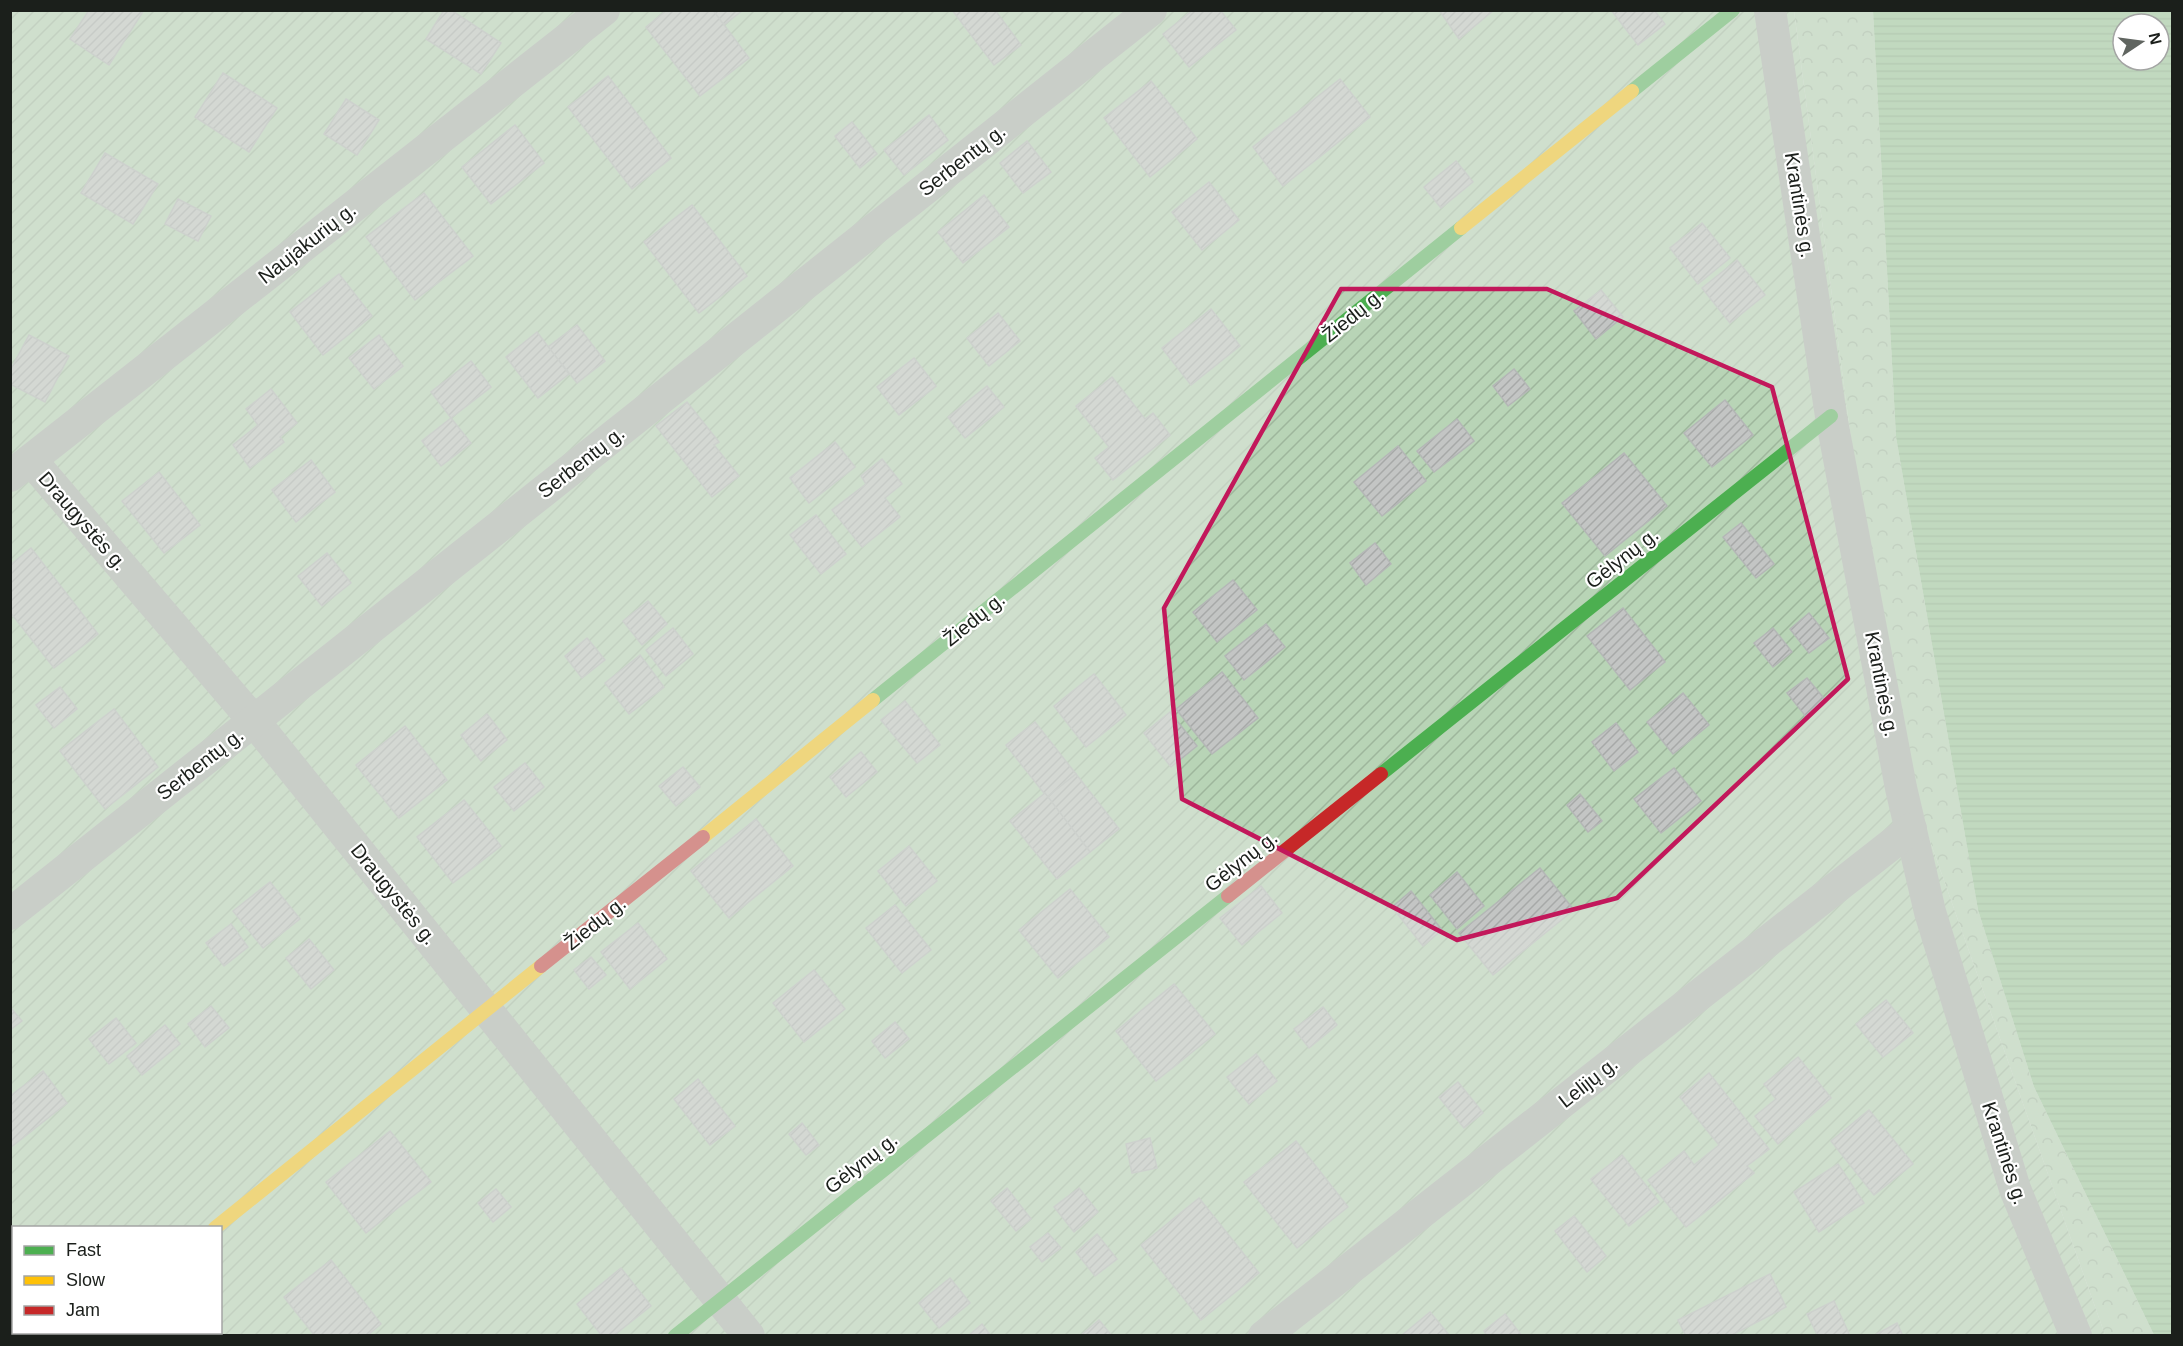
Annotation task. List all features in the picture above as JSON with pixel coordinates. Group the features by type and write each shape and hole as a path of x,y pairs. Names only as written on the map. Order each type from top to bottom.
{"street":[{"name":"Naujakurių g.","path":"21,468 604,10"},
{"name":"Serbentų g.","path":"10,914 1151,10"},
{"name":"Žiedų g.","path":"216,1226 1733,10"},
{"name":"Krantinės g.","path":"1770,10 1832,416 1899,776 1930,912 2015,1189 2076,1335"},
{"name":"Gėlynų g.","path":"675,1335 1832,416"},
{"name":"Draugystės g.","path":"21,468 254,721 749,1335"},
{"name":"Lelijų g.","path":"1264,1335 1911,829"}],"highlighted area":[{"path":"1341,289 1547,289 1772,387 1848,679 1617,898 1457,940 1182,799 1164,608"}],"green space":[{"path":"10,11 1794,11 1865,543 1924,824 2105,1335 11,1335"},
{"path":"1794,11 1873,11 1896,437 1978,910 2034,1087 2154,1335 2105,1335 1924,824 1865,543"}],"shaded area":[{"path":"1873,11 2172,11 2172,1335 2154,1335 2034,1087 1978,910 1896,437"}],"building":[{"path":"89,10 144,10 109,65 70,39"},
{"path":"444,10 451,10 501,43 481,74 426,39"},
{"path":"667,10 713,10 749,58 700,96 646,27"},
{"path":"713,10 743,10 724,25"},
{"path":"952,10 995,10 1021,45 994,65"},
{"path":"1193,10 1220,10 1236,30 1189,67 1163,34"},
{"path":"1439,10 1494,10 1459,39"},
{"path":"1611,10 1654,10 1665,24 1638,45"},
{"path":"223,73 277,108 249,152 195,117"},
{"path":"608,76 671,158 632,189 568,107"},
{"path":"1340,79 1370,117 1283,186 1253,147"},
{"path":"1151,81 1197,139 1150,177 1104,118"},
{"path":"346,99 379,120 357,155 324,134"},
{"path":"929,115 948,140 904,175 884,150"},
{"path":"852,122 877,154 860,168 835,136"},
{"path":"515,125 544,163 491,204 462,167"},
{"path":"1027,141 1051,172 1023,193 1000,163"},
{"path":"105,153 158,184 133,224 81,193"},
{"path":"1456,161 1473,182 1441,208 1424,187"},
{"path":"1209,182 1239,220 1202,250 1172,212"},
{"path":"424,193 473,256 415,300 366,237"},
{"path":"984,195 1009,227 963,263 938,232"},
{"path":"178,199 211,216 198,241 165,224"},
{"path":"692,205 747,276 699,313 644,242"},
{"path":"1702,223 1730,258 1698,284 1670,248"},
{"path":"1737,260 1765,295 1730,323 1702,288"},
{"path":"339,274 372,316 323,355 290,312"},
{"path":"1601,290 1623,317 1596,339 1574,311"},
{"path":"1211,309 1240,346 1191,385 1162,348"},
{"path":"998,313 1020,341 989,366 967,338"},
{"path":"577,325 605,361 577,383 548,347"},
{"path":"537,332 569,374 538,398 506,357"},
{"path":"29,335 69,356 45,402 10,384 10,371"},
{"path":"379,335 403,366 374,389 349,358"},
{"path":"914,358 936,386 899,415 877,387"},
{"path":"471,361 491,387 451,418 431,392"},
{"path":"1514,369 1530,389 1508,406 1493,386"},
{"path":"1112,377 1145,419 1153,413 1170,435 1113,480 1095,458 1109,447 1076,406"},
{"path":"987,386 1004,407 965,438 948,417"},
{"path":"271,389 297,423 280,437 284,442 250,468 233,445 258,425 246,409"},
{"path":"1725,400 1753,435 1712,467 1684,433"},
{"path":"687,402 719,442 714,445 739,476 712,497 656,426"},
{"path":"451,418 471,443 441,466 422,441"},
{"path":"1457,419 1474,441 1434,472 1417,451"},
{"path":"835,442 855,467 809,503 790,478"},
{"path":"1398,446 1426,481 1382,516 1354,482"},
{"path":"1624,453 1667,506 1605,556 1562,503"},
{"path":"882,459 902,484 885,498 900,517 862,547 832,510 866,484 861,476"},
{"path":"311,460 335,492 296,522 272,490"},
{"path":"159,472 200,525 164,553 122,501"},
{"path":"816,515 846,554 821,574 790,535"},
{"path":"1741,523 1774,564 1756,578 1723,537"},
{"path":"1375,543 1391,564 1366,585 1350,563"},
{"path":"31,548 98,634 54,668 10,612 10,565"},
{"path":"327,553 351,583 322,606 298,576"},
{"path":"1233,580 1257,610 1217,642 1193,612"},
{"path":"648,601 667,624 642,645 623,621"},
{"path":"1623,608 1665,662 1630,690 1587,636"},
{"path":"1809,613 1829,638 1809,653 1790,629"},
{"path":"1266,624 1285,647 1244,680 1225,656"},
{"path":"673,628 693,654 666,676 646,650"},
{"path":"1773,628 1792,652 1773,667 1754,643"},
{"path":"587,638 605,660 582,678 565,656"},
{"path":"640,655 664,687 629,714 605,683"},
{"path":"1222,672 1258,718 1212,754 1176,709"},
{"path":"1094,674 1126,715 1086,747 1054,706"},
{"path":"1807,678 1827,702 1807,718 1787,693"},
{"path":"60,687 77,709 54,728 36,705"},
{"path":"1683,693 1709,725 1673,754 1647,722"},
{"path":"905,701 940,745 917,763 881,720"},
{"path":"114,709 158,767 105,809 60,751"},
{"path":"1170,712 1197,746 1171,767 1144,733"},
{"path":"487,714 507,740 481,761 461,735"},
{"path":"1035,722 1076,774 1047,797 1006,745"},
{"path":"1616,723 1638,752 1614,771 1592,742"},
{"path":"405,726 447,780 399,818 356,765"},
{"path":"861,752 877,772 846,797 830,777"},
{"path":"525,763 544,787 514,811 494,787"},
{"path":"683,767 700,787 676,806 659,786"},
{"path":"1674,768 1701,801 1661,833 1634,799"},
{"path":"1076,774 1119,829 1090,852 1047,797"},
{"path":"1045,793 1090,852 1057,879 1010,821"},
{"path":"1580,794 1602,821 1588,832 1567,805"},
{"path":"464,800 501,846 453,883 417,837"},
{"path":"756,819 793,866 729,918 691,871"},
{"path":"909,846 937,881 906,906 878,871"},
{"path":"1540,868 1574,910 1493,975 1459,933"},
{"path":"1457,872 1484,906 1457,929 1430,895"},
{"path":"270,882 300,919 263,948 233,911"},
{"path":"1261,886 1282,913 1242,945 1220,918"},
{"path":"1070,889 1109,937 1058,978 1019,930"},
{"path":"1411,891 1442,930 1423,946 1392,907"},
{"path":"895,905 931,950 902,973 866,928"},
{"path":"638,923 667,959 630,989 601,952"},
{"path":"231,924 248,947 224,966 206,943"},
{"path":"309,939 334,970 311,989 286,958"},
{"path":"591,957 606,975 589,989 574,970"},
{"path":"814,970 845,1009 804,1042 773,1003"},
{"path":"1174,984 1215,1034 1156,1081 1116,1031"},
{"path":"1886,1000 1913,1033 1883,1057 1856,1024"},
{"path":"211,1006 229,1028 205,1047 188,1024"},
{"path":"10,1007 22,1021 10,1030"},
{"path":"1323,1007 1337,1025 1309,1048 1294,1029"},
{"path":"116,1018 136,1043 109,1064 89,1039"},
{"path":"895,1022 909,1039 885,1058 872,1041"},
{"path":"165,1025 180,1044 142,1075 127,1056"},
{"path":"1256,1054 1277,1081 1249,1104 1227,1077"},
{"path":"1798,1057 1831,1098 1778,1144 1755,1116 1776,1099 1764,1084"},
{"path":"43,1071 67,1103 10,1148 10,1096"},
{"path":"1709,1073 1769,1149 1747,1166 1754,1173 1686,1227 1648,1180 1684,1151 1694,1165 1719,1145 1680,1097"},
{"path":"698,1079 735,1126 710,1145 674,1099"},
{"path":"1458,1082 1483,1113 1464,1128 1439,1097"},
{"path":"1869,1110 1913,1164 1874,1195 1831,1141"},
{"path":"802,1123 819,1145 806,1155 789,1134"},
{"path":"390,1131 431,1182 366,1233 326,1182"},
{"path":"1150,1138 1157,1168 1132,1173 1126,1144"},
{"path":"1296,1141 1348,1207 1297,1248 1244,1182"},
{"path":"1622,1155 1659,1202 1629,1226 1591,1179"},
{"path":"1838,1164 1864,1203 1819,1232 1794,1192"},
{"path":"1007,1188 1031,1219 1016,1231 991,1201"},
{"path":"1079,1188 1098,1212 1074,1232 1054,1207"},
{"path":"496,1189 511,1207 493,1222 478,1203"},
{"path":"1199,1198 1259,1273 1201,1320 1141,1245"},
{"path":"1574,1216 1606,1256 1587,1272 1555,1231"},
{"path":"1048,1233 1061,1248 1042,1262 1030,1247"},
{"path":"1097,1234 1117,1259 1095,1276 1076,1252"},
{"path":"331,1260 381,1324 367,1336 315,1336 284,1297"},
{"path":"621,1268 651,1306 613,1336 602,1336 577,1304"},
{"path":"1770,1274 1786,1307 1730,1336 1686,1336 1678,1320"},
{"path":"950,1278 970,1303 939,1328 919,1303"},
{"path":"1834,1301 1850,1336 1818,1336 1807,1314"},
{"path":"1430,1312 1450,1336 1401,1336"},
{"path":"1505,1314 1522,1336 1487,1336 1484,1331"},
{"path":"1099,1320 1112,1336 1080,1336"},
{"path":"1897,1323 1903,1336 1873,1336"},
{"path":"982,1324 991,1336 968,1336"}],"traffic: fast":[{"path":"1632,91 1733,10"},
{"path":"873,700 1461,228"},
{"path":"1381,774 1831,416"},
{"path":"675,1336 1228,896"}],"traffic: slow":[{"path":"1461,228 1632,91"},
{"path":"703,837 873,700"},
{"path":"217,1226 541,966"}],"traffic: jam":[{"path":"1228,896 1381,774"},
{"path":"541,966 703,837"}]}
